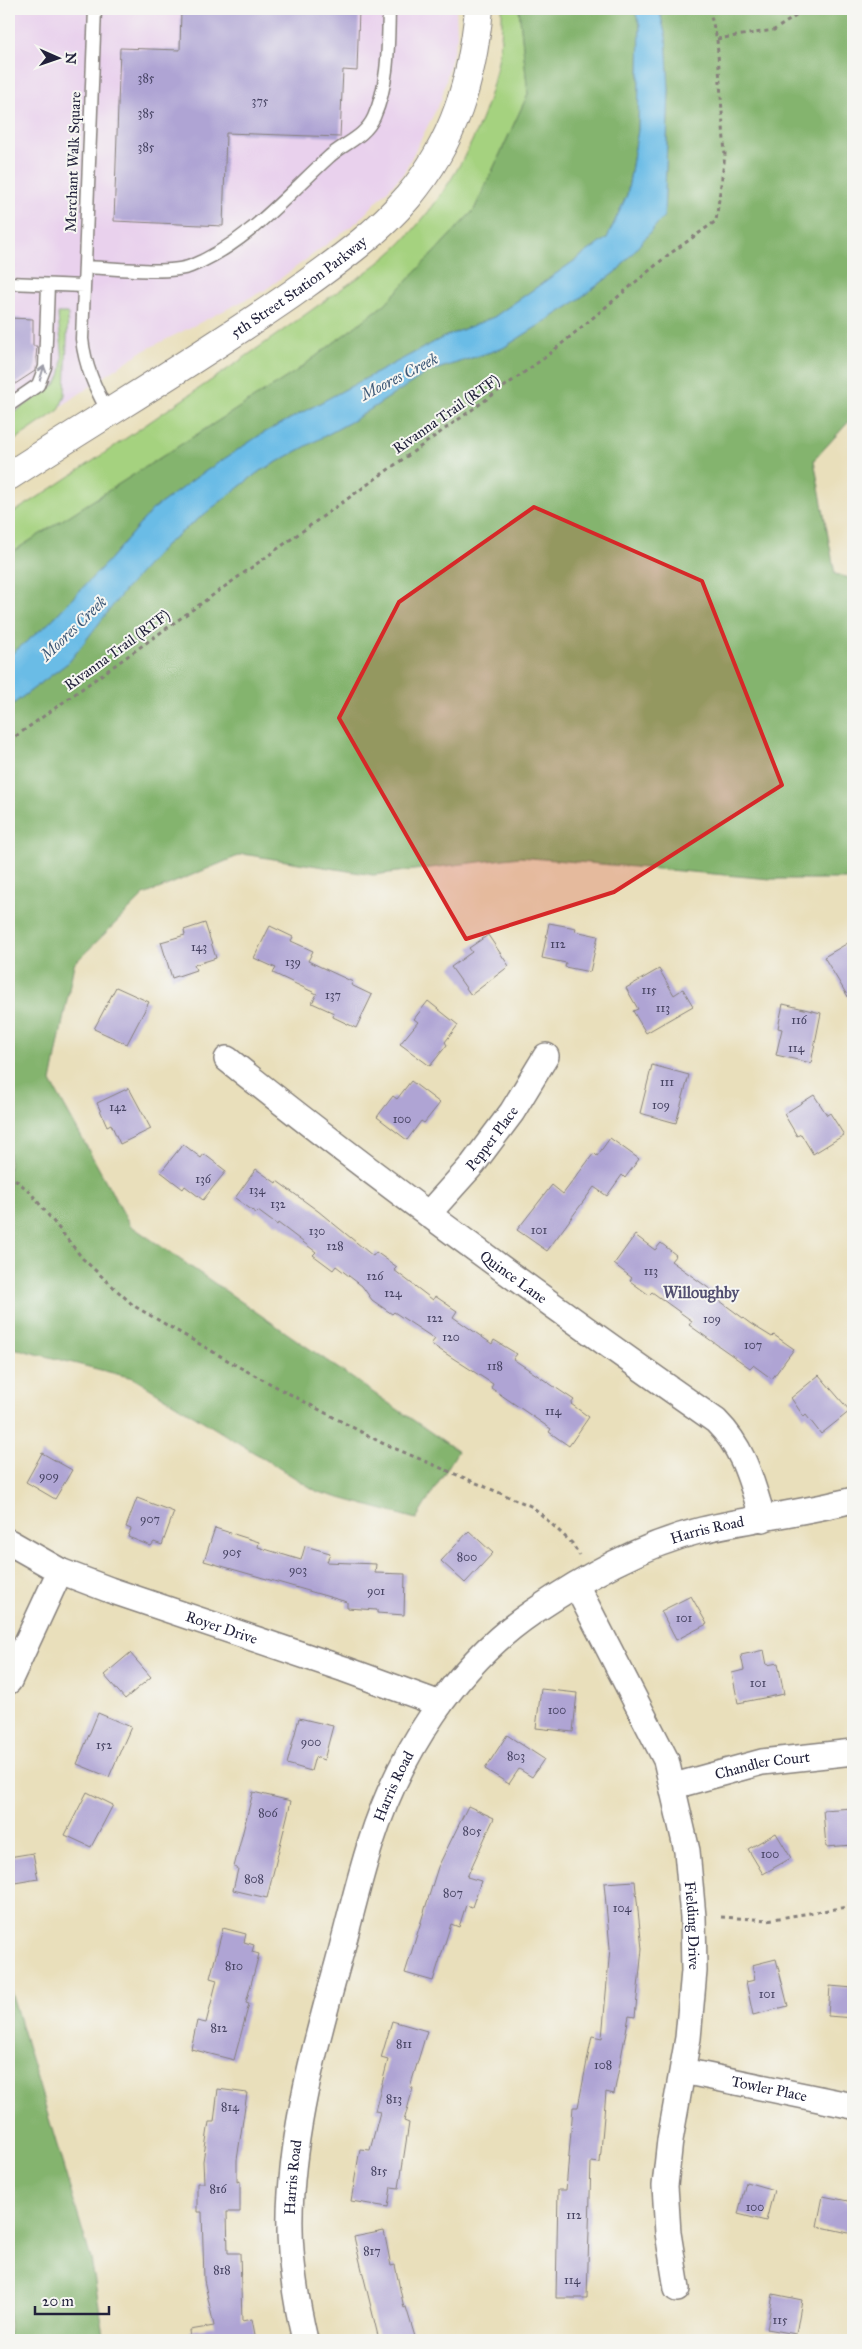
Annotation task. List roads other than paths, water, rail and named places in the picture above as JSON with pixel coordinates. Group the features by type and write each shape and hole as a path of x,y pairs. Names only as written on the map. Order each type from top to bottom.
{"street":[{"name":"5th Street Station Parkway","path":"9,476 252,322 363,241 408,197 436,156 459,111 475,53 479,9"},
{"name":"Pepper Place","path":"428,1214 479,1157 512,1112 546,1056"},
{"name":"Quince Lane","path":"227,1059 428,1214 587,1331 716,1421 731,1436 743,1457 762,1520"},
{"name":"Harris Road","path":"305,2340 298,2309 291,2252 291,2194 297,2139 306,2093 329,1994 370,1843 386,1801 411,1751 440,1704 494,1644 531,1613 622,1559 657,1544 702,1530 762,1520 853,1500"},
{"name":"Royer Drive","path":"9,1542 60,1571 440,1704"},
{"path":"9,1681 60,1571"},
{"name":"Fielding Drive","path":"584,1580 666,1760 674,1786 687,1851 693,1917 694,1971 683,2071 670,2140 666,2186 668,2233 677,2289"},
{"name":"Chandler Court","path":"674,1786 762,1762 853,1752"},
{"name":"Towler Place","path":"683,2071 853,2106"}],"lane":[{"name":"Merchant Walk Square","path":"95,9 82,339 85,361 108,412"},
{"path":"85,267 156,270 191,266 229,245 289,197 331,155 358,139 374,118 387,72 389,9"},
{"path":"9,283 84,286"},
{"path":"9,405 38,385 45,367 48,285"}],"water":[{"name":"Moores Creek","path":"634,9 659,9 666,37 669,90 664,216 618,270 568,307 503,348 428,372 354,420 257,473 165,545 124,591 69,662 9,707 9,656 49,623 110,559 152,510 260,435 442,338 494,317 607,238 627,195 638,130 640,25"}],"district":[{"name":"Willoughby","path":"701,1292"}]}
